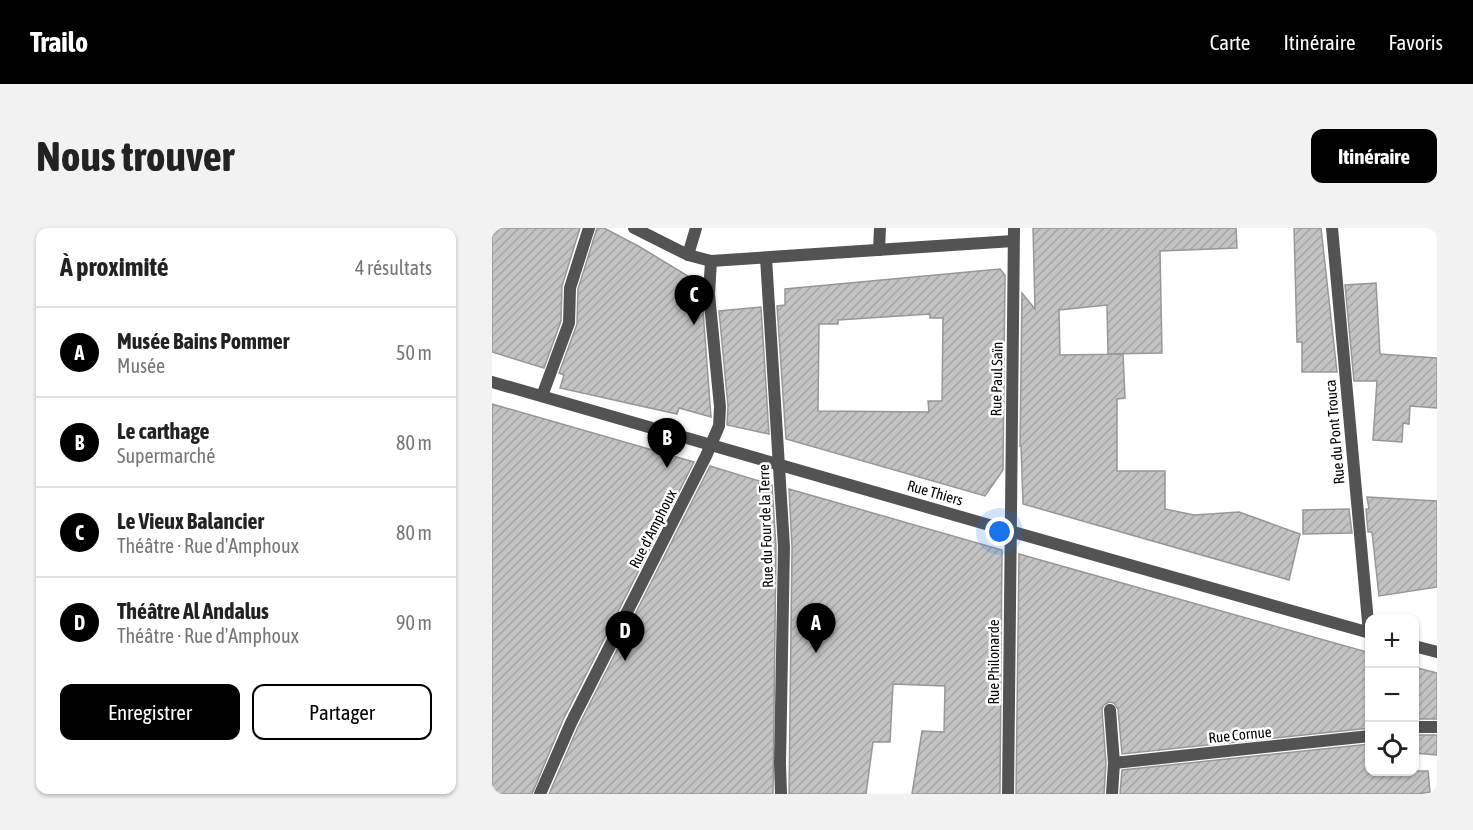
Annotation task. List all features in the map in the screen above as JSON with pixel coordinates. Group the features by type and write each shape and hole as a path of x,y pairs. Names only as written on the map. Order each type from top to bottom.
{"street":[{"path":"542,396 569,323 570,288 590,228"},
{"path":"634,228 688,255 711,261 1013,241"},
{"path":"688,255 696,228"},
{"path":"879,250 880,228"},
{"name":"Rue Paul Saïn","path":"1010,531 1014,228"},
{"name":"Rue du Pont Trouca","path":"1332,228 1367,614"},
{"name":"Rue du Four de la Terre","path":"766,258 784,547 780,763 782,794"},
{"name":"Rue d'Amphoux","path":"540,794 571,723 712,445 719,426 720,395 709,294 711,261"},
{"name":"Rue Thiers","path":"492,382 1365,632"},
{"name":"Rue Philonarde","path":"1008,794 1010,531"},
{"path":"1419,647 1437,652"},
{"path":"1110,710 1114,763 1112,794"},
{"path":"1419,727 1437,727"},
{"name":"Rue Cornue","path":"1114,763 1365,737"}],"building":[{"path":"492,228 580,228 562,286 561,321 544,368 492,352"},
{"path":"597,228 604,228 640,247 701,284 711,417 679,408 677,414 560,388 564,375 559,373 577,324 578,289"},
{"path":"1033,228 1236,228 1237,248 1160,251 1162,353 1108,354 1107,305 1059,310 1060,355 1123,354 1125,398 1117,399 1117,471 1165,471 1165,509 1194,515 1239,512 1300,534 1289,580 1023,504 1021,445 1020,447 1022,293 1035,309"},
{"path":"1294,228 1321,228 1337,372 1302,372 1302,342 1297,342"},
{"path":"1000,269 1005,275 1003,470 985,496 786,439 777,306 785,305 785,289","holes":["930,314 930,318 943,318 942,401 928,401 929,412 818,411 819,324 838,324 838,320"]},
{"path":"1376,283 1380,354 1437,358 1437,408 1410,406 1409,424 1403,423 1402,442 1373,440 1377,381 1354,381 1345,285"},
{"path":"761,307 769,434 727,425 728,406 719,311"},
{"path":"492,404 694,462 563,720 532,794 492,794"},
{"path":"710,466 772,485 776,547 773,794 549,794 578,727"},
{"path":"789,489 1002,550 1000,794 912,794 922,731 944,732 945,686 893,684 890,742 873,742 866,794 789,794 792,547"},
{"path":"1367,497 1437,501 1437,587 1379,596 1372,532 1368,532"},
{"path":"1349,509 1352,533 1303,534 1303,510"},
{"path":"1019,554 1365,651 1365,729 1122,754 1118,709 1114,703 1109,702 1103,706 1102,710 1106,763 1104,794 1016,794"},
{"path":"1419,668 1437,673 1437,719 1419,719"},
{"path":"1419,735 1437,735 1437,755 1419,753"},
{"path":"1365,745 1365,776 1419,776 1419,771 1428,771 1430,792 1417,794 1120,794 1122,770"}],"place":[{"name":"Le Vieux Balancier","path":"694,325"},
{"name":"Le carthage","path":"667,468"},
{"name":"Musée Bains Pommer","path":"816,653"},
{"name":"Théâtre Al Andalus","path":"625,661"}]}
